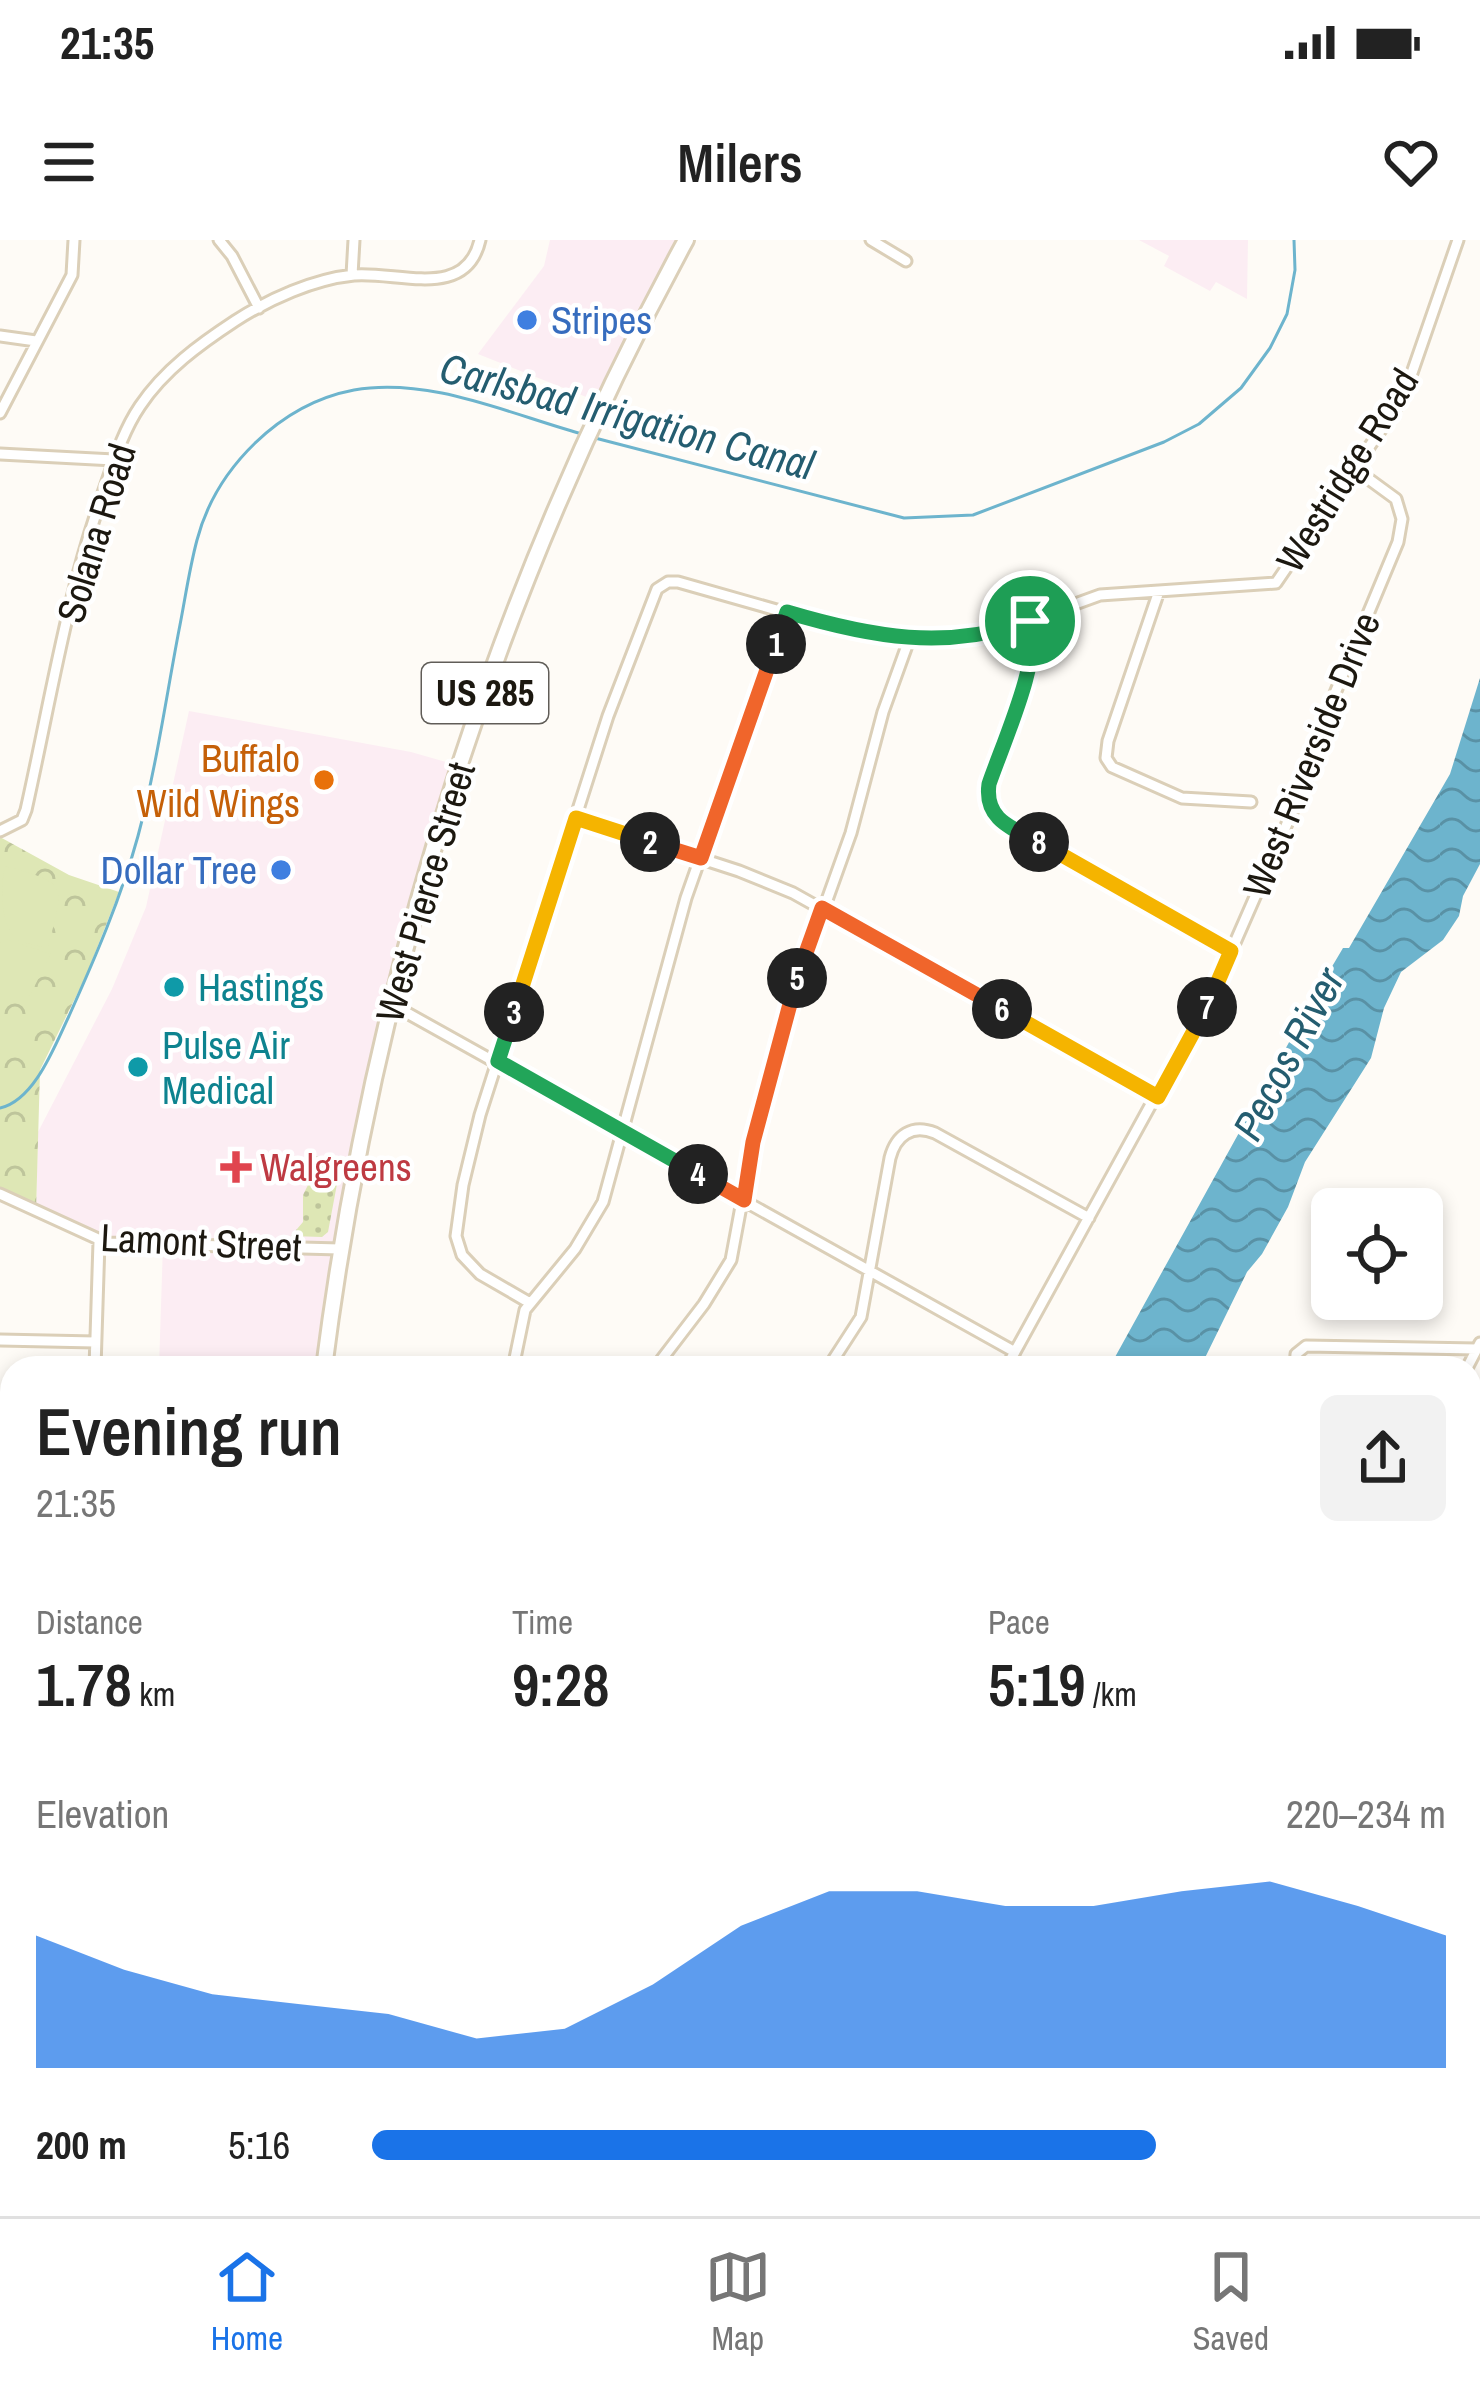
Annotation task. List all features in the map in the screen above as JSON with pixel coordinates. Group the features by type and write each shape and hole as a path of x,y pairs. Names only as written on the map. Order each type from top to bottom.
{"highway":[{"name":"West Pierce Street","path":"326,1356 340,1250 392,1004 460,766 537,556 596,420 686,240"}],"street":[{"path":"0,413 72,275 74,240"},
{"path":"219,240 259,308"},
{"path":"352,275 353,240"},
{"name":"Solana Road","path":"0,831 22,820 26,810 77,572 114,460 135,414 159,381 209,339 292,293 352,275 452,277 471,262 480,240"},
{"path":"871,240 906,261"},
{"name":"Westridge Road","path":"530,1303 475,1270 464,1258 456,1236 473,1140 631,651 652,597 662,584 678,582 847,629 909,640 973,637 1030,621 1085,598 1276,583 1412,379 1458,240"},
{"path":"0,336 36,341"},
{"path":"0,454 114,460"},
{"name":"West Riverside Drive","path":"1013,1356 1198,1024 1314,762 1334,698 1402,530 1396,499 1355,469"},
{"path":"1159,591 1106,758 1112,767 1182,798 1251,802"},
{"path":"515,1356 521,1320 530,1303 598,1215 701,858 787,612"},
{"path":"1030,621 1035,634 1032,658 989,784 990,810 999,820 1231,951"},
{"path":"664,1356 728,1269 757,1125 789,1006 848,841 909,640"},
{"path":"576,818 762,879 1158,1097"},
{"path":"392,1004 1015,1352"},
{"path":"836,1356 861,1317 892,1148 914,1129 935,1133 1089,1218"},
{"name":"Lamont Street","path":"0,1194 99,1242 340,1250"},
{"path":"94,1356 99,1242"},
{"path":"0,1340 95,1342"},
{"path":"1296,1356 1306,1346 1479,1346"}],"shaded area":[{"path":"550,240 686,240 604,404 478,354 544,266"},
{"path":"1139,240 1248,240 1247,299 1216,282 1210,291 1164,266 1169,256"},
{"path":"189,711 411,752 460,766 408,943 326,1356 159,1356 163,1244 107,1243 36,1212 38,1132 112,989 146,907"}],"green space":[{"path":"0,837 69,875 119,892 86,976 40,1070 36,1212 0,1194"},
{"path":"5,866 42,878 57,890 48,948 12,934 2,895"},
{"path":"5,939 51,954 30,995 0,1000 0,943"},
{"path":"315,1156 334,1160 340,1168 328,1232 322,1237 291,1236 303,1222 303,1195 313,1175"}],"water":[{"name":"Pecos River","path":"1480,678 1480,864 1463,896 1459,916 1443,940 1401,972 1384,1008 1371,1058 1305,1162 1288,1207 1247,1272 1206,1356 1116,1356 1314,997 1343,948 1349,948 1450,774"}],"waterway":[{"name":"Carlsbad Irrigation Canal","path":"595,438 904,518 973,515 1164,442 1199,424 1241,388 1270,348 1287,314 1295,270 1294,240"},
{"name":"Carlsbad Irrigation Canal","path":"0,1108 24,1094 42,1070 116,905 150,785 197,540 219,488 255,443 301,409 354,390 383,387 472,400 586,435"}],"place":[{"name":"Stripes","path":"527,320"},
{"name":"Buffalo Wild Wings","path":"324,780"},
{"name":"Dollar Tree","path":"281,870"},
{"name":"Hastings","path":"174,987"},
{"name":"Pulse Air Medical","path":"138,1067"},
{"name":"Walgreens","path":"236,1167"}],"route":[{"path":"787,612 870,634 934,641 973,637 1030,621 1035,646 989,784 990,810 999,820 1231,951 1158,1097 822,908 789,1006 753,1142 744,1200 498,1061 576,818 701,858 787,612"}]}
